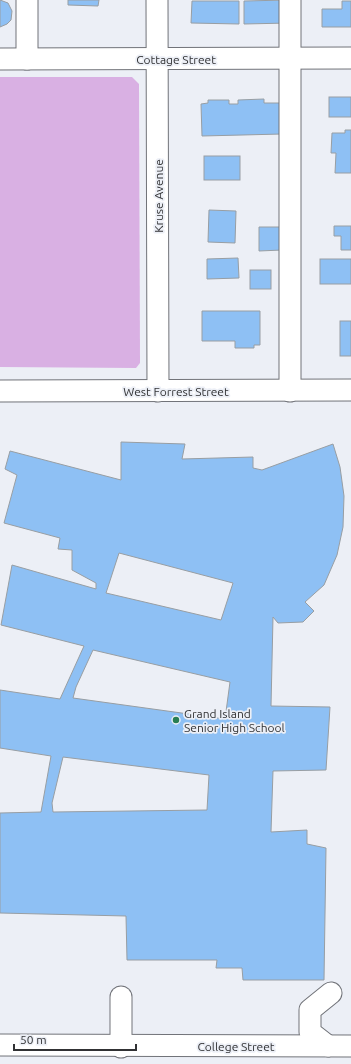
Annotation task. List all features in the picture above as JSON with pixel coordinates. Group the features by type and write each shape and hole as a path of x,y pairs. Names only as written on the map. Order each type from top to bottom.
{"street":[{"path":"27,0 27,59"},
{"name":"Kruse Avenue","path":"157,0 158,391"},
{"path":"290,0 290,391"},
{"name":"Cottage Street","path":"0,59 351,58"},
{"name":"West Forrest Street","path":"0,391 351,390"},
{"path":"328,1046 310,1032 310,1010 331,993"},
{"path":"121,997 121,1047"},
{"name":"College Street","path":"0,1045 121,1047 351,1046"}],"shaded area":[{"path":"0,77 132,77 139,84 140,363 136,368 0,367"}],"building":[{"path":"0,0 8,3 12,11 11,20 7,24 0,27"},
{"path":"68,0 99,0 98,6 68,5"},
{"path":"288,0 289,23 244,24 244,1"},
{"path":"192,1 239,1 239,24 191,23"},
{"path":"342,1 351,1 351,27 322,27 322,9 342,9"},
{"path":"329,97 351,97 351,117 329,117"},
{"path":"264,99 264,103 282,103 282,134 202,136 201,104 208,103 208,100 229,100 229,104 238,104 238,100"},
{"path":"345,130 351,130 351,173 335,173 336,153 331,153 332,133 345,133"},
{"path":"204,156 240,156 240,180 204,180"},
{"path":"209,210 236,211 235,243 208,242"},
{"path":"334,226 351,226 351,250 341,250 341,236 334,236"},
{"path":"259,227 282,227 282,250 259,251"},
{"path":"238,258 239,278 207,279 207,259"},
{"path":"320,259 351,259 351,284 320,284"},
{"path":"250,270 271,270 271,289 250,289"},
{"path":"202,311 260,311 260,345 254,345 254,348 235,348 235,341 202,341"},
{"path":"340,321 351,321 351,356 340,356"},
{"path":"121,442 185,444 182,459 253,457 253,468 262,470 333,444 340,467 344,496 343,527 337,555 324,585 305,602 314,611 303,622 278,623 273,617 271,706 330,707 326,770 273,771 271,832 307,830 307,844 326,848 324,980 243,980 242,968 216,968 217,960 127,960 126,916 0,913 0,813 41,812 51,756 0,748 0,690 60,699 84,646 1,625 12,565 96,589 96,583 72,570 72,550 58,549 60,538 4,523 17,475 5,469 10,451 121,480","holes":["119,553 233,583 221,620 106,593","93,650 230,682 225,719 73,698 76,687","63,757 209,775 207,810 53,812 52,803"]}],"place":[{"name":"Grand Island Senior High School","path":"176,720"}]}
